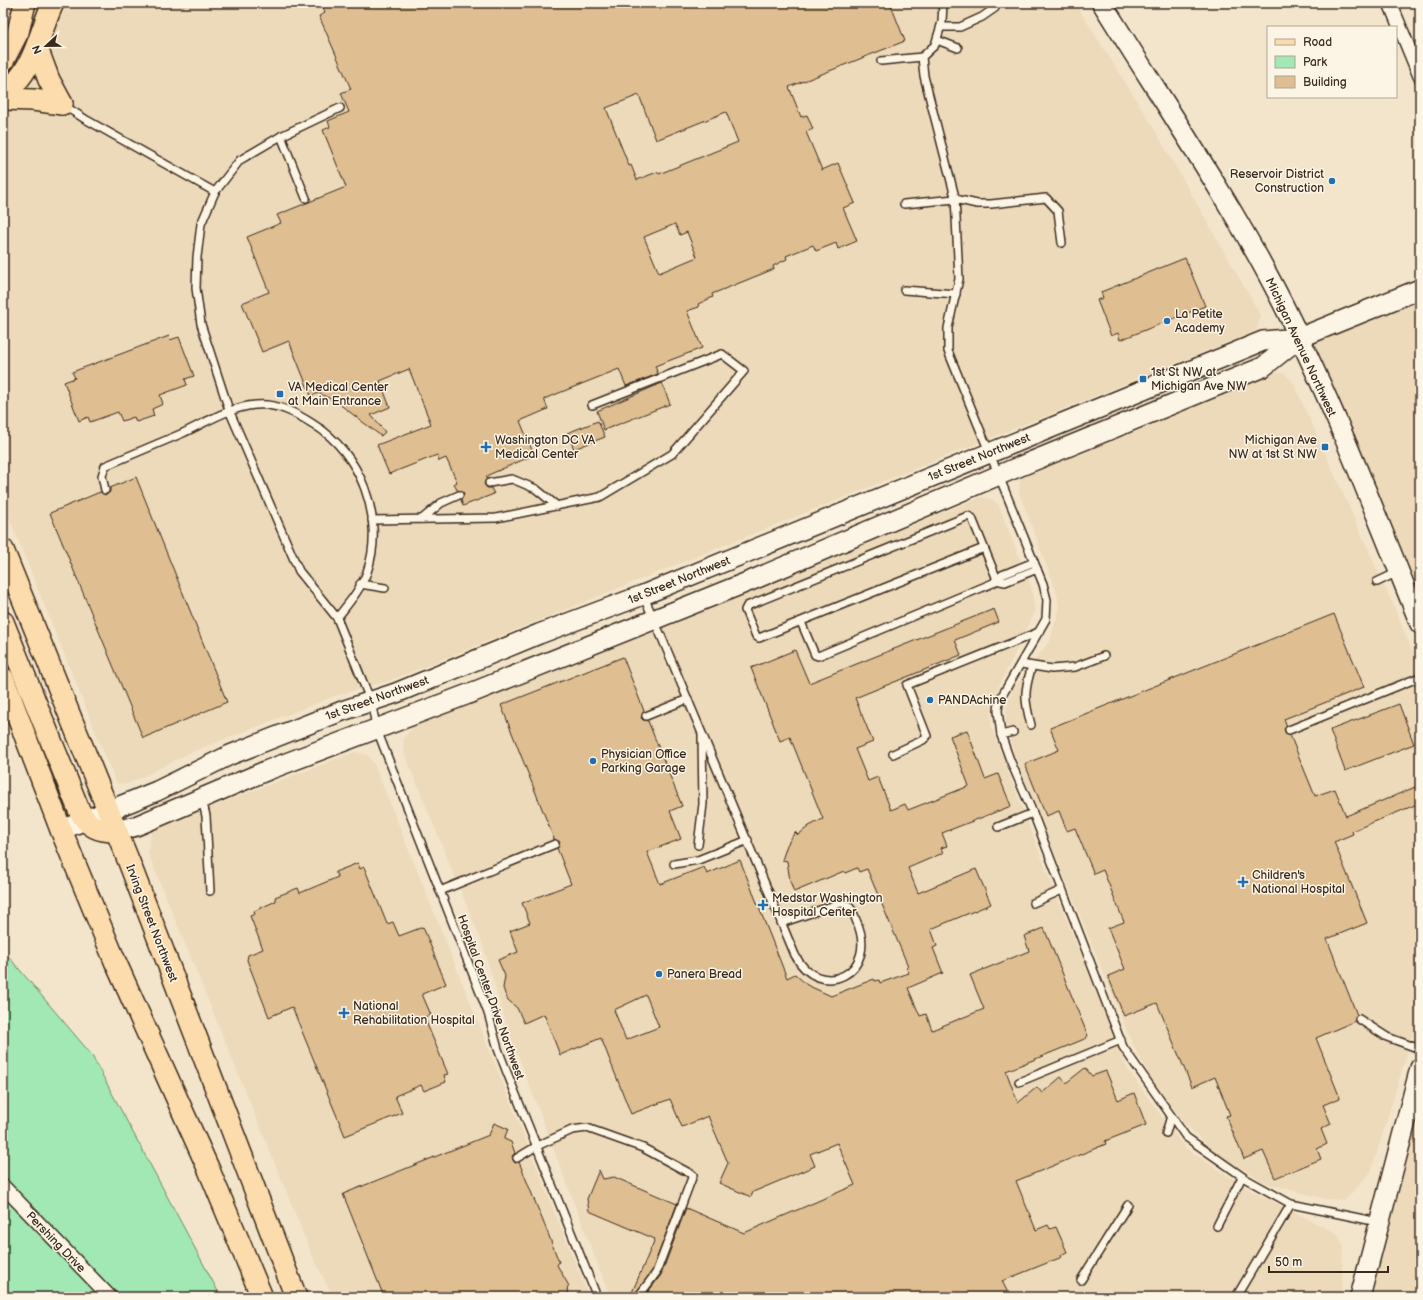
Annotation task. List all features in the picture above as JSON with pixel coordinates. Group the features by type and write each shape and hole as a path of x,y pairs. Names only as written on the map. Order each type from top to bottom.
{"main road":[{"path":"3,61 18,32 25,3"},
{"path":"3,95 25,69 37,48 53,3"},
{"path":"37,48 49,80 62,104"},
{"path":"3,99 33,100 62,104"},
{"name":"Irving Street Northwest","path":"3,550 116,831 296,1297"},
{"path":"3,622 77,806 85,821 95,829 116,831"},
{"path":"3,678 61,830 139,1018 209,1170 262,1297"}],"street":[{"name":"Michigan Avenue Northwest","path":"1102,3 1224,200 1283,304 1358,472 1420,624"},
{"path":"1390,3 1420,76"},
{"name":"1st Street Northwest","path":"116,831 136,826 268,770 377,730 755,579 999,475 1201,391 1263,367 1299,338 1420,289"},
{"name":"1st Street Northwest","path":"61,830 157,791 230,755 342,710 371,702 643,595 1263,341 1299,338"},
{"path":"1360,1297 1420,1068"},
{"name":"Pershing Drive","path":"3,1186 110,1297"}],"lane":[{"path":"881,61 922,56 935,46 941,26 943,3"},
{"path":"941,26 960,27 982,17 995,8"},
{"path":"937,40 958,48"},
{"path":"922,56 924,76 955,199 959,271 956,294 948,328 948,351 1036,565 1047,600 1046,619 999,701 998,711 1002,735 1123,1047 1186,1137 1242,1177 1291,1204 1380,1222"},
{"path":"62,104 85,119 215,192"},
{"name":"Hospital Center Drive Northwest","path":"340,108 281,136 240,160 215,192 201,224 196,257 196,288 201,324 228,410 298,571 337,618 371,702 377,730 488,1013 503,1063 597,1297"},
{"path":"281,136 306,198"},
{"path":"904,204 955,199 978,204 991,204 1046,198 1058,211 1062,243"},
{"path":"904,290 956,294"},
{"path":"372,520 496,518 600,497 672,454 744,371 722,354 592,405"},
{"path":"104,490 102,476 105,466 184,432 228,410 257,405 290,410 327,432 346,452 365,485 372,520 372,547 367,572 353,598 337,618"},
{"path":"489,483 512,479 518,481 536,490 557,506"},
{"path":"422,519 441,503 459,495"},
{"path":"984,548 760,638 756,636 746,608 968,516 972,518 996,577 996,580"},
{"path":"996,580 1005,582 1036,565"},
{"path":"1377,582 1399,572"},
{"path":"801,622 815,655 818,656 993,583 996,580"},
{"path":"360,584 385,588"},
{"path":"643,595 748,840 781,923 800,964 808,972 818,977 834,978 849,972 857,964 862,954 863,942 861,930 852,909 846,904 840,903 781,923"},
{"path":"893,754 924,740 927,736 907,686 1039,632"},
{"path":"1021,664 1052,669 1075,667 1104,656"},
{"path":"1031,725 1026,705 1025,688 1032,666"},
{"path":"1288,730 1420,676"},
{"path":"646,716 688,698"},
{"path":"698,845 703,804 702,731"},
{"path":"1002,735 1013,732"},
{"path":"202,799 206,816 210,891"},
{"path":"998,827 1033,813"},
{"path":"674,864 698,860 748,840"},
{"path":"440,891 556,844"},
{"path":"1033,903 1062,890"},
{"path":"1359,1020 1387,1037 1420,1049"},
{"path":"1019,1082 1121,1040"},
{"path":"1166,1133 1171,1116"},
{"path":"517,1158 537,1146 572,1130 587,1128 643,1148 693,1175 656,1273 638,1297"},
{"path":"1217,1226 1242,1177"},
{"path":"1236,1297 1291,1204"},
{"path":"1081,1280 1128,1205"}],"shaded area":[{"name":"Washington DC VA Medical Center","path":"3,3 1075,3 1148,118 1261,316 1256,331 394,679 335,696 192,752 128,784 116,783 3,503"},
{"path":"1420,289 1420,626 1299,338"},
{"name":"Children's National Hospital","path":"1269,372 1284,373 1293,382 1395,609 1420,670 1420,1011 1371,1172 1345,1200 1325,1199 1268,1184 1218,1155 1185,1124 1154,1084 1131,1041 1014,753 1006,725 1006,708 1013,689 1050,640 1059,609 1057,593 1019,493 1020,474"},
{"name":"Medstar Washington Hospital Center","path":"981,497 992,499 998,504 1031,586 1035,612 992,701 991,727 1045,867 1128,1070 1185,1148 1250,1190 1338,1234 1343,1246 1342,1288 1339,1297 610,1297 507,1027 482,943 403,750 404,738 412,727"},
{"name":"National Rehabilitation Hospital","path":"355,752 368,755 375,766 589,1297 333,1297 312,1255 148,853 152,829"},
{"path":"1420,1067 1420,1297 1360,1297"}],"green space":[{"path":"3,953 8,956 91,1054 221,1297 3,1297"}],"building":[{"path":"333,3 890,3 905,41 789,87 801,117 807,115 813,129 806,132 822,170 838,163 855,203 843,208 857,241 838,249 836,243 816,251 813,245 786,256 787,259 773,266 774,269 712,294 713,297 698,304 699,307 687,311 702,348 655,366 658,374 626,386 619,369 544,399 548,409 520,421 534,455 486,476 487,478 484,484 487,488 491,488 494,494 463,506 461,500 464,493 457,490 454,484 457,482 446,458 439,461 437,455 389,474 377,445 431,424 409,369 380,381 390,407 371,415 385,432 381,436 338,403 319,393 311,396 289,341 262,352 242,303 269,292 247,237 281,223 277,215 346,187 323,130 330,127 328,121 349,112 341,93 351,89 319,16 325,13 323,7","holes":["639,95 656,140 726,112 738,142 659,174 657,172 637,180 631,165 629,166 606,108","675,224 680,235 687,232 697,257 659,273 644,237"]},
{"path":"1185,258 1205,306 1120,340 1118,333 1111,336 1097,300 1103,298 1101,292"},
{"path":"169,336 170,340 179,337 194,376 185,379 187,385 160,395 163,404 152,409 154,416 136,422 134,417 122,421 118,412 90,422 88,417 79,421 64,382 75,378 72,372"},
{"path":"662,383 670,404 604,430 597,411"},
{"path":"598,421 605,437 574,449 567,433"},
{"path":"136,477 227,702 143,738 50,513 100,492 106,495 110,492 110,488"},
{"path":"994,609 999,622 955,640 961,655 855,698 873,742 855,749 868,781 878,777 891,810 905,804 908,810 969,786 950,736 967,730 985,779 998,774 1011,806 942,833 947,846 941,848 943,853 908,868 918,893 976,869 991,904 931,929 937,946 933,948 943,973 908,988 920,1016 926,1014 932,1030 984,1009 970,975 1029,951 1024,936 1044,928 1088,1036 1086,1036 1087,1038 1006,1071 1018,1103 1037,1087 1042,1093 1061,1077 1066,1083 1085,1068 1092,1076 1106,1071 1118,1100 1134,1093 1146,1125 1105,1141 1106,1144 1016,1181 1036,1230 1048,1225 1050,1229 1056,1227 1067,1252 1061,1255 1062,1257 1002,1281 1010,1297 644,1297 661,1275 686,1208 744,1233 855,1185 837,1143 810,1154 815,1166 753,1192 751,1197 719,1183 728,1163 708,1116 682,1127 670,1099 631,1114 601,1038 560,1055 544,1014 524,1023 517,1008 508,1000 503,988 505,976 498,960 518,952 510,931 530,923 522,903 571,884 557,848 560,842 554,839 501,705 623,657 644,711 641,718 648,721 682,806 670,811 681,839 647,852 660,884 704,867 707,874 740,860 787,978 795,974 807,985 831,996 874,979 875,981 879,980 880,983 909,973 906,967 908,966 867,869 859,872 857,868 845,873 844,871 794,892 790,881 787,861 782,860 787,845 795,832 798,835 809,826 823,819 790,737 780,741 751,668 795,650 809,683","holes":["646,995 659,1027 626,1040 614,1010"]},
{"path":"1334,614 1364,687 1284,719 1287,726 1284,729 1285,732 1290,735 1315,796 1335,789 1346,816 1420,785 1420,803 1352,831 1353,834 1334,842 1367,923 1327,939 1357,1015 1355,1017 1355,1021 1316,1038 1340,1098 1323,1105 1331,1124 1321,1129 1327,1144 1317,1149 1321,1159 1275,1178 1263,1151 1244,1159 1226,1116 1230,1115 1215,1077 1192,1087 1157,1003 1124,1016 1108,976 1125,969 1108,928 1124,922 1103,870 1094,874 1075,828 1067,831 1059,811 1046,816 1025,764 1059,750 1050,728"},
{"path":"1399,704 1414,744 1345,771 1330,730"},
{"path":"358,863 360,869 364,867 387,924 393,922 399,936 423,927 446,984 422,994 431,1015 424,1017 448,1074 444,1075 446,1082 424,1091 421,1085 395,1096 402,1113 345,1136 292,1007 269,1017 247,960 248,955 263,949 250,916 255,914 254,911 276,901 275,897 298,888 300,893 338,877 335,872"},
{"path":"494,1123 508,1129 504,1139 511,1142 515,1153 512,1156 513,1160 515,1163 519,1162 559,1262 557,1265 569,1286 567,1289 570,1297 384,1297 343,1194 489,1135"},
{"path":"599,1170 603,1179 614,1177 677,1204 652,1271 633,1297 630,1297 655,1239 589,1211 587,1199"}],"place":[{"name":"Reservoir District Construction","path":"1332,181"},
{"name":"La Petite Academy","path":"1167,321"},
{"name":"1st St NW at Michigan Ave NW","path":"1143,379"},
{"name":"VA Medical Center at Main Entrance","path":"280,394"},
{"name":"Washington DC VA Medical Center","path":"486,447"},
{"name":"Michigan Ave NW at 1st St NW","path":"1325,447"},
{"name":"PANDAchine","path":"930,700"},
{"name":"Physician Office Parking Garage","path":"593,761"},
{"name":"Children's National Hospital","path":"1243,882"},
{"name":"Medstar Washington Hospital Center","path":"763,905"},
{"name":"Panera Bread","path":"659,974"},
{"name":"National Rehabilitation Hospital","path":"344,1013"}]}
